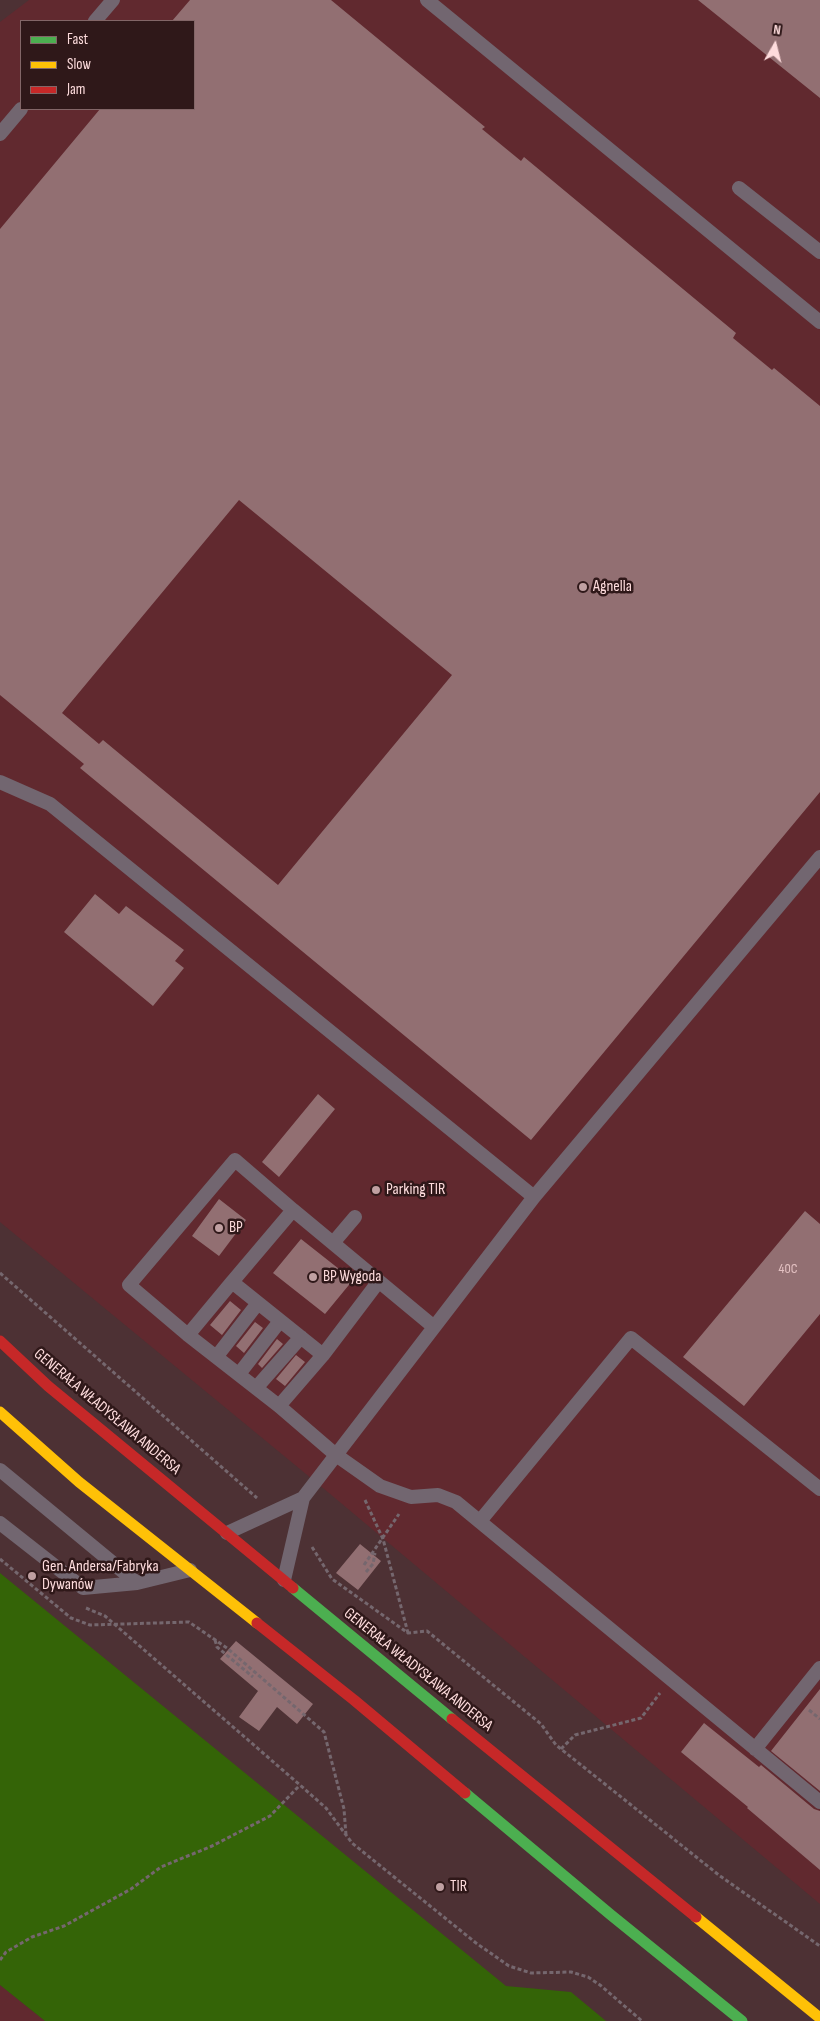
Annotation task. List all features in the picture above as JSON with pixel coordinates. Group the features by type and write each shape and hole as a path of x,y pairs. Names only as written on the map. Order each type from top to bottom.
{"highway":[{"name":"GENERAŁA WŁADYSŁAWA ANDERSA","path":"0,1341 48,1386 820,2018"},
{"path":"0,1412 79,1482 354,1700 611,1915 742,2021"}],"lane":[{"path":"96,20 113,0"},
{"path":"427,0 820,322"},
{"path":"0,134 20,110"},
{"path":"738,188 820,252"},
{"path":"0,782 50,804 534,1197"},
{"path":"284,1580 303,1498 534,1197 820,857"},
{"path":"434,1327 235,1160 129,1285 188,1335 280,1406 336,1455 380,1486 411,1497 438,1494 456,1502 820,1802"},
{"path":"188,1335 293,1210"},
{"path":"334,1243 356,1217"},
{"path":"280,1406 380,1281"},
{"path":"232,1282 323,1354"},
{"path":"216,1356 258,1303"},
{"path":"239,1374 280,1321"},
{"path":"256,1388 301,1337"},
{"path":"480,1521 631,1338 820,1489"},
{"path":"0,1470 136,1584"},
{"path":"227,1533 303,1498"},
{"path":"0,1523 83,1588 136,1584 190,1570"},
{"path":"755,1749 820,1668"}],"path":[{"path":"0,1273 262,1501"},
{"path":"364,1565 411,1497"},
{"path":"383,1538 408,1633"},
{"path":"310,1544 332,1579 408,1633 427,1630 541,1724 556,1746 720,1876 820,1946"},
{"path":"366,1572 373,1564 376,1550"},
{"path":"0,1560 71,1618 90,1624 114,1625 190,1622 268,1683 324,1732 344,1809 346,1836"},
{"path":"114,1625 326,1808 352,1843 476,1943 509,1966 531,1973 571,1972 588,1977 642,2021"},
{"path":"214,1640 217,1647 253,1677"},
{"path":"561,1749 575,1735 641,1718 671,1679"},
{"path":"0,1960 6,1952 32,1937 64,1926 132,1889 161,1867 212,1846 270,1816 300,1785"}],"shaded area":[{"path":"29,0 820,0 820,1904 323,1488 0,1222 0,22"},
{"path":"0,1985 45,2021 0,2021"}],"green space":[{"path":"0,1573 506,1986 571,1992 606,2021 45,2021 0,1985"}],"building":[{"name":"Agnella","path":"190,0 331,0 485,127 482,129 521,161 524,157 736,333 733,338 772,370 774,368 820,406 820,792 531,1140 80,768 84,764 0,695 0,229 99,110 195,110 195,20 173,20","holes":["239,500 452,675 278,885 103,740 99,744 62,713"]},
{"path":"698,0 820,0 820,98"},
{"path":"95,894 119,914 126,906 184,950 175,961 184,968 153,1006 64,932"},
{"path":"318,1094 335,1109 279,1177 262,1162"},
{"name":"BP","path":"219,1199 246,1220 219,1256 192,1236"},
{"path":"805,1211 820,1224 820,1314 744,1406 683,1357"},
{"name":"BP Wygoda","path":"301,1239 353,1280 325,1314 273,1273"},
{"path":"230,1301 241,1310 222,1335 210,1325"},
{"path":"255,1322 263,1328 244,1353 236,1346"},
{"path":"277,1339 283,1344 262,1368 258,1364"},
{"path":"296,1355 305,1362 285,1386 276,1379"},
{"path":"360,1544 381,1561 358,1590 336,1573"},
{"path":"236,1641 313,1704 297,1724 277,1707 259,1731 239,1717 258,1691 220,1659"},
{"path":"820,1689 820,1791 771,1751"},
{"path":"704,1723 759,1767 761,1765 814,1809 820,1811 820,1870 681,1752"}],"traffic: fast":[{"path":"293,1588 452,1719"},
{"path":"465,1793 742,2021"}],"traffic: slow":[{"path":"0,1412 79,1482 257,1623"},
{"path":"696,1917 820,2018"}],"traffic: jam":[{"path":"0,1341 48,1386 293,1588"},
{"path":"257,1623 354,1700 465,1793"},
{"path":"452,1719 696,1917"}],"place":[{"name":"Agnella","path":"583,587"},
{"name":"Parking TIR","path":"376,1190"},
{"name":"BP","path":"219,1228"},
{"name":"BP Wygoda","path":"313,1277"},
{"name":"Gen. Andersa/Fabryka Dywanów","path":"32,1576"},
{"name":"TIR","path":"440,1887"}]}
